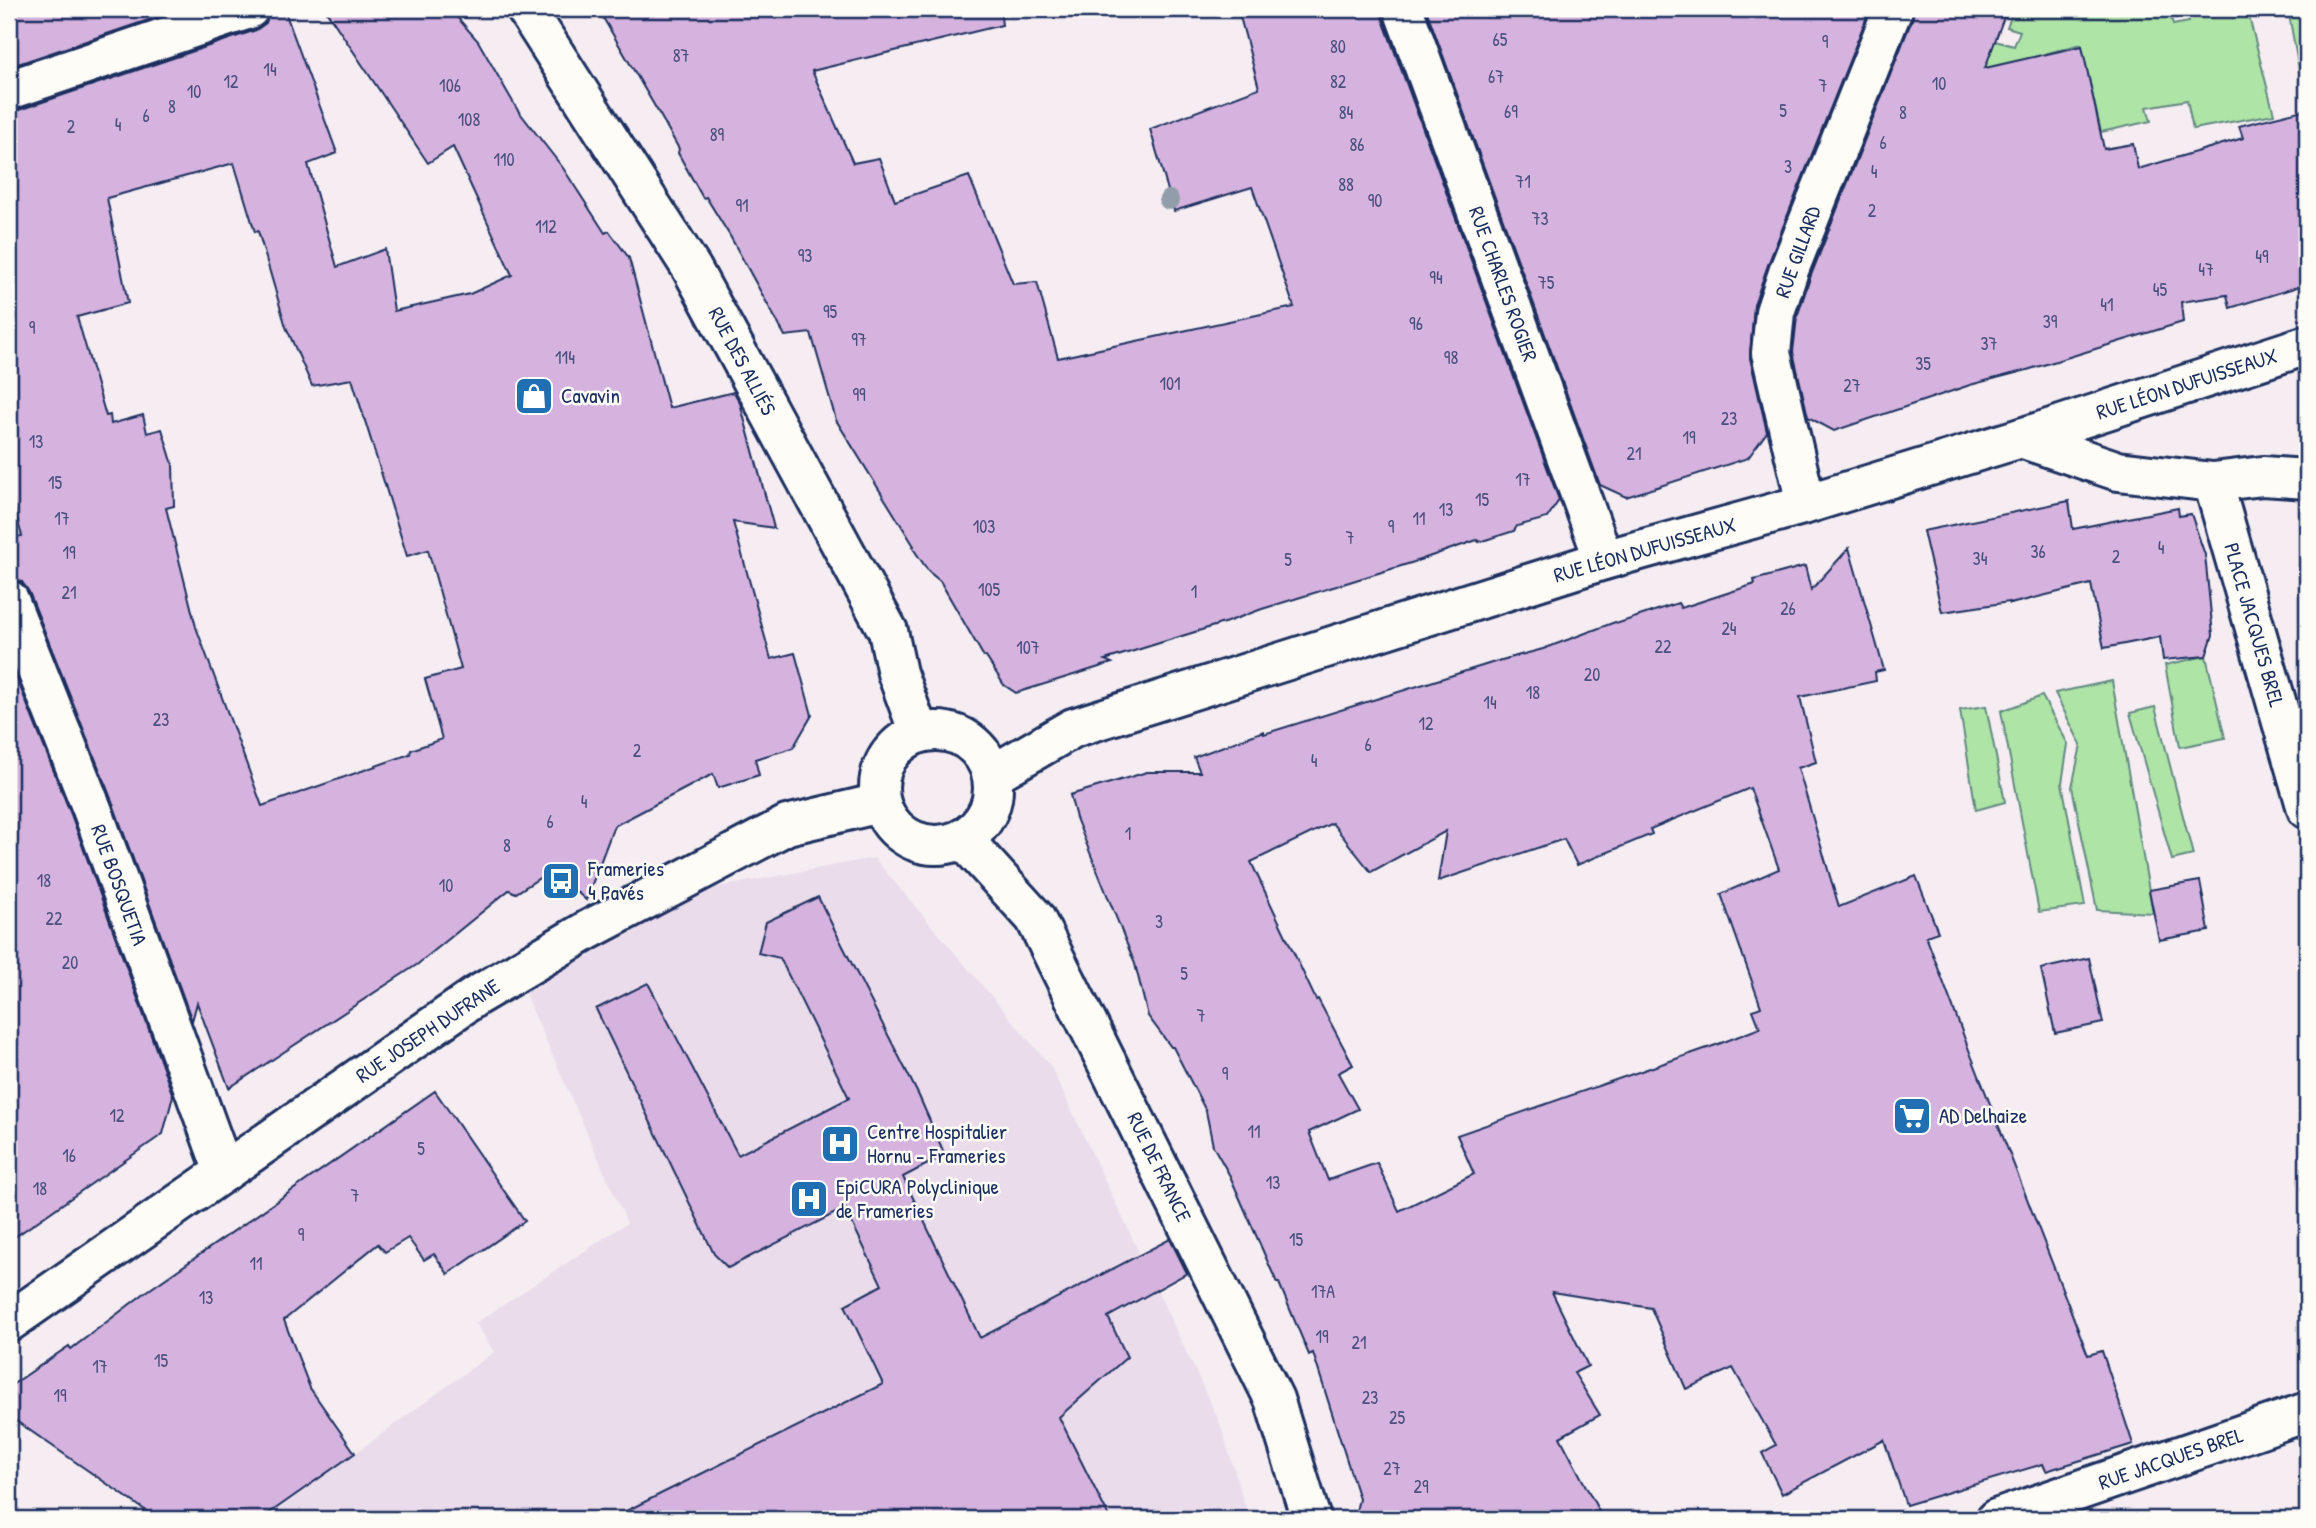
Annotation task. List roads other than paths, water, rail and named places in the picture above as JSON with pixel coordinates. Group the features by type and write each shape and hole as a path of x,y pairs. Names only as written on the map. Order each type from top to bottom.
{"main road":[{"path":"9,90 249,9"},
{"name":"RUE DES ALLIÉS","path":"526,9 692,269 888,631 897,673 919,733"},
{"name":"RUE CHARLES ROGIER","path":"1403,9 1604,560"},
{"name":"RUE GILLARD","path":"1806,504 1771,353 1775,312 1789,270 1893,9"},
{"name":"RUE LÉON DUFUISSEAUX","path":"992,775 1073,727 1604,560 1806,504 2021,438 2307,345"},
{"path":"2021,438 2118,471 2213,482 2263,476 2307,479"},
{"name":"PLACE JACQUES BREL","path":"2213,482 2307,809"},
{"name":"RUE BOSQUETIA","path":"9,600 92,809 224,1172"},
{"path":"919,733 954,733 970,742 983,755 992,775 994,790 990,808 981,825 964,839 950,845 932,846 914,841 898,832 887,819 880,803 882,769 890,753 903,741 919,733"},
{"name":"RUE JOSEPH DUFRANE","path":"9,1322 476,996 588,930 787,825 880,803"},
{"name":"RUE DE FRANCE","path":"964,839 1035,918 1274,1399 1311,1519"},
{"name":"RUE JACQUES BREL","path":"1996,1519 2307,1412"}],"place":[{"name":"Cavavin","path":"534,396"},
{"name":"Frameries 4 Pavés","path":"561,881"},
{"name":"AD Delhaize","path":"1912,1116"},
{"name":"Centre Hospitalier Hornu - Frameries","path":"840,1144"},
{"name":"EpiCURA Polyclinique de Frameries","path":"809,1199"}]}
